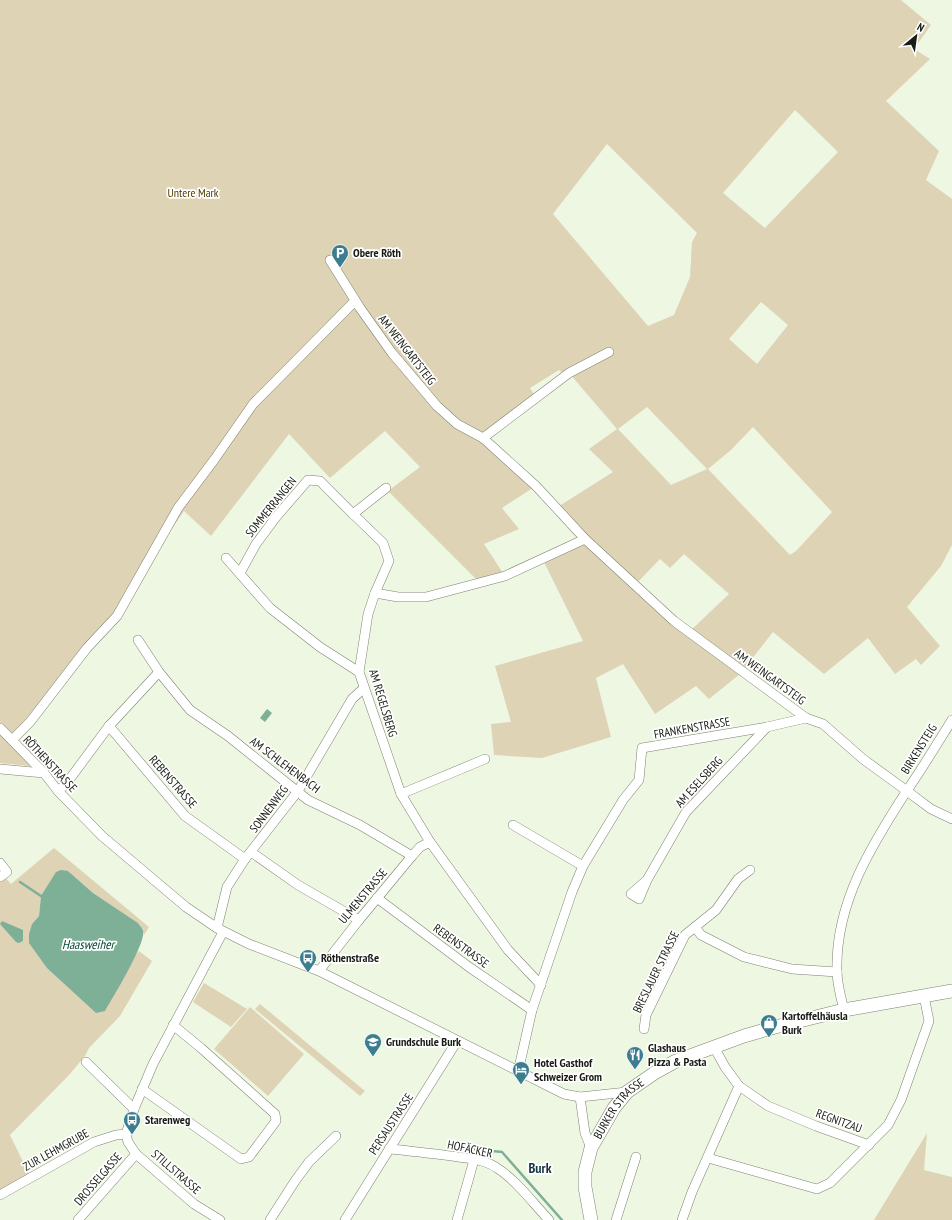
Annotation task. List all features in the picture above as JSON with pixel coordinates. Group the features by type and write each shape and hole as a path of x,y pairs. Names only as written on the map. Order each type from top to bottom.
{"main road":[{"name":"BURKER STRASSE","path":"591,1220 585,1187 585,1172 591,1148 614,1108 627,1092 656,1072 676,1062 714,1047 775,1027 844,1010 952,991"}],"street":[{"name":"AM WEINGARTSTEIG","path":"330,260 355,301 392,352 437,406 457,424 482,438 536,486 585,539 674,622 806,718 823,724 863,759 907,792 931,809 952,819"},
{"path":"12,740 30,722 87,648 117,616 178,508 253,404 355,301"},
{"path":"482,438 569,373 609,352"},
{"name":"SOMMERRANGEN","path":"240,573 256,544 264,533 308,480 320,481 353,514"},
{"path":"353,514 386,488"},
{"name":"AM REGELSBERG","path":"353,514 383,543 389,561 375,592 368,614 359,672 401,794 430,842 508,950 541,985"},
{"path":"375,592 398,598 426,597 505,576 585,539"},
{"path":"226,558 270,608 320,647 359,672"},
{"name":"AM SCHLEHENBACH","path":"138,640 159,672 190,710 228,736 308,800 360,825 412,856"},
{"path":"58,791 66,784 109,726 159,672"},
{"name":"SONNENWEG","path":"220,930 227,887 245,860 298,791 352,699 364,688"},
{"name":"FRANKENSTRASSE","path":"518,1072 532,1010 572,892 583,866 623,800 639,780 642,748 767,727 806,718"},
{"name":"BIRKENSTEIG","path":"844,1010 837,972 840,931 846,906 863,863 884,826 952,720"},
{"name":"REBENSTRASSE","path":"109,726 185,816 245,860"},
{"name":"AM ESELSBERG","path":"647,880 686,812 767,727"},
{"name":"RÖTHENSTRASSE","path":"0,728 102,836 186,907 220,930 249,944 319,971 564,1094 580,1097 627,1092"},
{"path":"401,794 485,759"},
{"path":"0,770 44,773"},
{"path":"514,825 583,866"},
{"name":"ULMENSTRASSE","path":"319,971 358,920 412,856 420,847 430,842"},
{"path":"251,852 298,885 358,920"},
{"path":"0,863 6,872 0,877"},
{"name":"BRESLAUER STRASSE","path":"644,1029 646,1015 685,935 716,910 738,879 750,870"},
{"name":"REBENSTRASSE","path":"377,898 469,967 532,1010"},
{"name":"BRESLAUER STRASSE","path":"695,928 701,934 744,957 792,969 837,972"},
{"path":"126,1134 134,1109 152,1064 220,930"},
{"name":"REGNITZAU","path":"714,1047 725,1067 739,1086 768,1106 816,1126 869,1145 888,1125 901,1100 929,1021 924,996"},
{"path":"142,1089 242,1159 249,1157 276,1121 275,1114 173,1025"},
{"name":"PERSAUSTRASSE","path":"345,1220 457,1041"},
{"path":"86,1062 134,1109"},
{"path":"682,1220 692,1192 739,1086"},
{"path":"580,1097 585,1133 591,1148"},
{"name":"STILLSTRASSE","path":"126,1134 128,1142 136,1154 194,1204 220,1220"},
{"name":"ZUR LEHMGRUBE","path":"0,1195 94,1142 116,1135 126,1134"},
{"path":"270,1220 309,1162 336,1136"},
{"path":"708,1158 817,1189 830,1183 869,1145"},
{"name":"HOFÄCKER","path":"389,1149 438,1154 474,1160 497,1167 508,1176 548,1220"},
{"name":"DROSSELGASSE","path":"80,1219 136,1154"},
{"path":"616,1220 636,1157"},
{"path":"457,1220 474,1160"}],"green space":[{"name":"Untere Mark","path":"0,0 901,0 931,25 914,49 930,59 886,101 939,151 926,180 952,199 952,545 941,566 907,607 940,646 921,665 916,659 895,674 868,638 824,674 773,632 740,674 709,699 696,686 655,714 623,664 596,678 611,737 542,758 494,755 491,724 511,722 495,666 583,641 542,558 585,539 556,508 613,472 589,449 617,429 569,373 565,376 559,370 530,388 536,397 483,438 536,486 502,508 519,529 484,544 505,576 479,582 388,491 420,467 385,431 330,478 289,434 211,536 184,511 114,614 14,733 30,766 0,763","holes":["795,110 838,152 765,228 723,193","607,144 697,233 692,242 690,277 674,315 648,326 553,214","761,302 788,325 757,364 729,339","647,407 707,469 671,485 618,429","753,427 832,512 796,551 790,555 708,469 731,450","684,554 729,594 688,633 635,585 660,559 670,568"]},
{"path":"54,848 149,927 144,935 143,929 138,923 93,893 68,871 41,896 39,916 32,924 136,954 139,951 152,961 120,1016 89,1048 85,1056 69,1075 10,1135 29,1174 0,1199 0,882 5,877 11,884"},
{"path":"204,983 247,1009 231,1027 193,1002"},
{"path":"260,1004 365,1091 360,1096 255,1009"},
{"path":"250,1007 304,1054 268,1096 214,1049"},
{"path":"927,1133 924,1170 952,1177 952,1220 874,1220"}],"water":[{"path":"267,709 272,713 265,722 260,718"},
{"name":"Haasweiher","path":"61,870 68,871 93,893 138,923 143,930 143,936 135,957 105,1011 96,1013 47,968 29,943 29,934 32,924 39,916 41,896 56,872"},
{"path":"2,921 23,930 23,941 19,943 16,942 0,924"}],"waterway":[{"path":"20,882 41,896"},
{"path":"453,1147 502,1152 562,1220"}],"place":[{"name":"Obere Röth","path":"340,268"},
{"name":"Röthenstraße","path":"308,973"},
{"name":"Kartoffelhäusla Burk","path":"769,1038"},
{"name":"Grundschule Burk","path":"373,1057"},
{"name":"Glashaus Pizza & Pasta","path":"635,1070"},
{"name":"Hotel Gasthof Schweizer Grom","path":"521,1085"},
{"name":"Starenweg","path":"132,1135"}],"district":[{"name":"Burk","path":"540,1168"}]}
